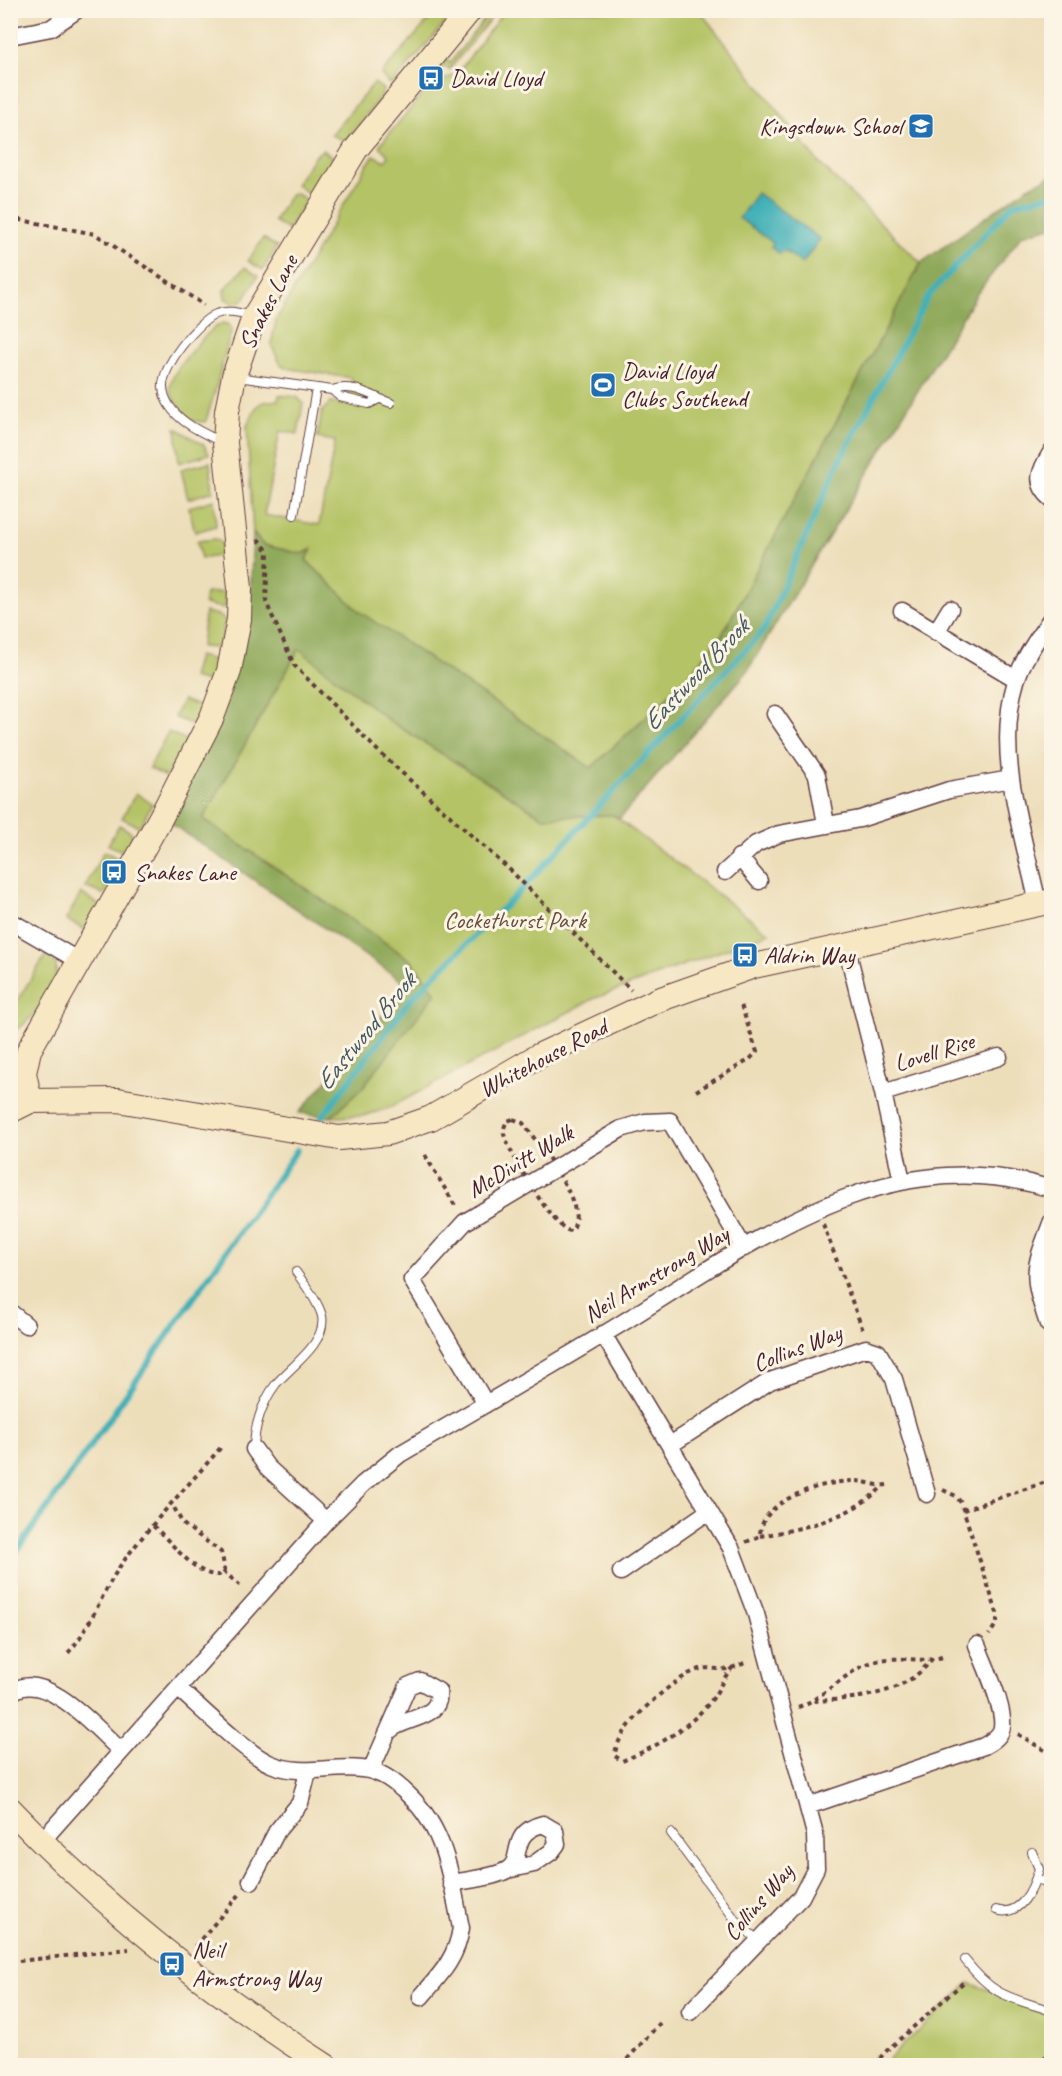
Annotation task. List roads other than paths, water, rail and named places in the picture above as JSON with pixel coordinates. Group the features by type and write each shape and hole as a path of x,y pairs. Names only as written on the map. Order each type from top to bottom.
{"street":[{"path":"10,36 51,28 77,10"},
{"name":"Snakes Lane","path":"20,1106 25,1082 25,1062 34,1039 161,817 222,694 239,619 240,588 225,443 234,376 254,316 356,149 470,10"},
{"path":"1052,451 1040,471 1039,479 1044,492 1052,499"},
{"path":"936,632 950,609"},
{"path":"902,611 1016,679"},
{"path":"1045,902 1011,779 1007,733 1016,679 1029,652 1052,617"},
{"path":"775,714 817,775 826,824"},
{"path":"725,872 739,857 767,838 826,824 860,819 949,790 1011,779"},
{"path":"739,857 759,881"},
{"name":"Whitehouse Road","path":"20,1106 118,1100 339,1138 388,1133 431,1118 538,1056 658,1000 754,966 1045,902"},
{"path":"10,921 79,961"},
{"path":"846,945 883,1093 902,1181"},
{"name":"Lovell Rise","path":"883,1093 999,1057"},
{"name":"McDivitt Walk","path":"486,1404 412,1280 465,1222 621,1130 645,1122 670,1121 744,1248"},
{"name":"Neil Armstrong Way","path":"41,1842 326,1521 381,1467 744,1248 818,1208 852,1194 902,1181 978,1176 1014,1179 1052,1189"},
{"path":"1048,1324 1035,1286 1034,1275 1052,1221"},
{"path":"10,1312 27,1324"},
{"name":"Collins Way","path":"603,1334 731,1548 756,1614 815,1834 816,1868 801,1897 690,2012"},
{"name":"Collins Way","path":"670,1444 770,1381 866,1348 878,1352 894,1379 935,1492"},
{"path":"254,1449 267,1467 326,1521"},
{"path":"621,1572 709,1511"},
{"path":"808,1806 984,1746 995,1739 1002,1724 1001,1711 977,1645"},
{"path":"10,1694 27,1686 54,1693 121,1751"},
{"path":"179,1689 259,1757 287,1769 308,1772 361,1768 371,1770 397,1784 425,1810 439,1835 461,1928 459,1941 449,1964 422,1997"},
{"path":"371,1770 388,1731"},
{"path":"251,1881 277,1832 300,1803 308,1772"},
{"path":"10,1809 41,1842 157,1946 299,2059 326,2066"},
{"path":"452,1883 507,1870"},
{"path":"1048,2066 1052,2062"}],"lane":[{"path":"225,443 186,425 163,388 166,371 174,357 203,322 218,313 228,312 254,316"},
{"path":"234,376 316,389 332,390 343,387 373,393 379,399 391,403"},
{"path":"294,515 316,389"},
{"path":"254,1449 254,1434 261,1412 275,1385 309,1350 321,1332 322,1317 311,1293 296,1272"},
{"path":"671,1833 734,1918 758,1941"},
{"path":"996,1911 1005,1913 1014,1910 1026,1898 1039,1869 1032,1852"},
{"path":"1036,1879 1052,1884"},
{"path":"965,1960 996,1992 1052,2011"}],"water":[{"path":"757,193 820,239 802,264 784,250 780,254 771,247 773,243 739,218"}],"waterway":[{"name":"Eastwood Brook","path":"322,1117 411,999 518,893 764,630 839,462 929,295 1013,204 1052,195"},
{"name":"Eastwood Brook","path":"10,1561 297,1150"}],"place":[{"name":"David Lloyd","path":"431,78"},
{"name":"Kingsdown School","path":"921,126"},
{"name":"David Lloyd Clubs Southend","path":"603,385"},
{"name":"Snakes Lane","path":"114,872"},
{"name":"Aldrin Way","path":"745,955"},
{"name":"Neil Armstrong Way","path":"172,1964"}],"park label":[{"name":"Cockethurst Park","path":"515,920"}]}
